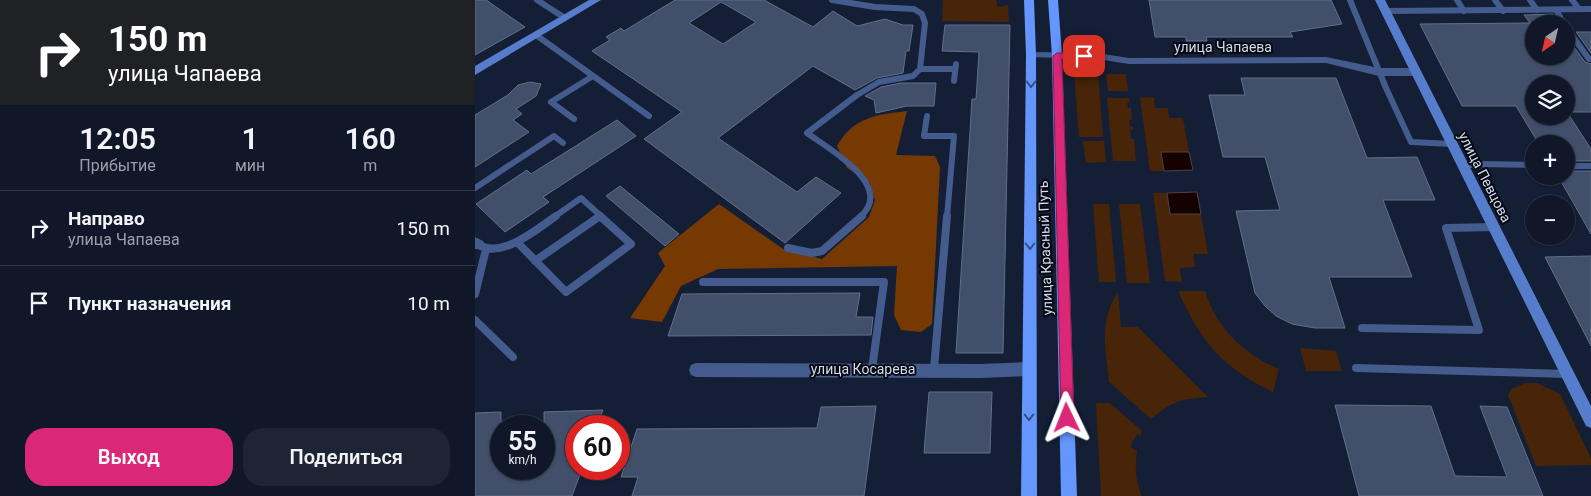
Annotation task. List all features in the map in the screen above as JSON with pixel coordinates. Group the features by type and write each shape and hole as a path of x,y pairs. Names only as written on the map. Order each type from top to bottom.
{"main road":[{"name":"улица Красный Путь","path":"1029,0 1031,55 1029,496"},
{"name":"улица Красный Путь","path":"1053,0 1057,56 1069,496"}],"street":[{"path":"475,70 596,0"},
{"path":"1383,5 1463,11 1591,8"},
{"name":"улица Певцова","path":"1383,5 1591,421"},
{"name":"улица Чапаева","path":"1031,55 1097,56 1129,61 1326,60 1379,72 1415,72"},
{"name":"улица Косарева","path":"696,370 934,369 980,371 1029,369"}],"lane":[{"path":"537,0 565,18"},
{"path":"788,248 812,253 822,251 866,212 871,196 869,186 858,171 807,134 857,95 879,82 913,76 919,69 925,23 922,14 914,10 875,7 832,0"},
{"path":"1350,0 1379,72 1411,142 1452,144"},
{"path":"1457,0 1463,11"},
{"path":"1495,0 1503,11"},
{"path":"1530,0 1537,10"},
{"path":"1572,0 1579,9"},
{"path":"1556,10 1559,15"},
{"path":"536,35 649,116"},
{"path":"1575,40 1589,59 1591,59"},
{"path":"919,69 956,66 954,80"},
{"path":"574,119 551,102 593,76"},
{"path":"927,116 924,136 954,136 934,369"},
{"path":"475,188 554,136 563,143"},
{"path":"1464,166 1477,164 1525,165"},
{"path":"1575,166 1591,166"},
{"path":"475,294 480,245 497,249 517,242 581,198 631,244 566,292 517,242"},
{"path":"535,261 599,216"},
{"path":"1362,328 1479,330 1446,228 1494,227"},
{"path":"703,282 884,282 872,370"},
{"path":"475,320 513,357"},
{"path":"1357,368 1568,374"}],"shaded area":[{"path":"943,0 996,0 998,7 1008,5 1009,22 942,21"},
{"path":"1086,63 1088,73 1098,73 1103,137 1079,137 1074,73 1077,68"},
{"path":"1106,74 1126,74 1128,91 1108,91"},
{"path":"1154,97 1155,108 1168,108 1169,118 1183,118 1189,152 1161,152 1164,171 1150,171 1140,98"},
{"path":"1107,98 1129,98 1130,102 1127,103 1128,108 1131,108 1132,119 1129,120 1130,126 1133,127 1133,130 1130,130 1131,139 1134,139 1136,161 1113,161"},
{"path":"907,111 896,155 935,156 940,167 932,324 921,332 901,330 894,315 897,266 718,269 681,286 662,322 630,318 665,266 658,253 719,204 783,249 822,259 869,217 875,200 870,183 847,168 837,146 851,129 866,119"},
{"path":"1083,141 1104,141 1106,162 1086,163"},
{"path":"1161,152 1189,152 1193,170 1164,171"},
{"path":"1197,192 1201,214 1170,214 1167,193"},
{"path":"1153,193 1167,193 1170,214 1201,214 1208,254 1193,254 1195,267 1180,268 1182,282 1165,281"},
{"path":"1093,204 1109,204 1116,282 1099,282"},
{"path":"1119,204 1140,204 1150,283 1127,283"},
{"path":"1178,291 1205,291 1217,317 1233,338 1254,355 1279,369 1273,392 1240,373 1215,351 1195,325"},
{"path":"1118,292 1121,327 1138,327 1208,397 1177,402 1165,408 1151,419 1109,382 1105,346 1106,325 1108,314"},
{"path":"1300,348 1336,351 1342,371 1306,371"},
{"path":"1526,383 1537,383 1560,394 1591,458 1591,465 1536,466 1508,395 1511,389"},
{"path":"1096,403 1110,403 1142,431 1140,436 1137,434 1130,447 1137,451 1136,474 1142,496 1101,496"}],"building":[{"path":"475,0 486,0 525,27 475,55"},
{"path":"675,0 764,0 813,27 833,11 857,26 885,19 903,25 913,25 909,51 906,51 903,73 877,78 855,90 813,66 718,138 797,192 816,177 841,193 785,243 644,139 682,112 592,51 610,40 606,37 621,28 624,31","holes":["721,2 756,22 723,44 689,23"]},
{"path":"1149,0 1331,0 1342,24 1290,32 1293,37 1206,37 1207,41 1186,41 1186,37 1155,37"},
{"path":"1525,23 1525,65 1575,65 1575,48 1585,62 1591,64 1591,112 1575,112 1575,75 1525,75 1525,121 1516,106 1462,106 1420,24"},
{"path":"945,25 1010,25 1003,353 956,353 972,99 976,99 979,52 942,51"},
{"path":"1576,32 1591,32 1591,53"},
{"path":"1241,78 1336,78 1367,158 1417,157 1435,200 1383,200 1412,277 1329,277 1345,328 1315,328 1292,324 1276,316 1255,293 1236,211 1280,210 1265,157 1223,157 1209,95 1245,95"},
{"path":"530,82 541,84 536,96 516,109 522,114 513,120 529,132 475,167 475,115 508,95 518,85"},
{"path":"901,83 936,83 934,106 907,106 876,113 874,100 865,96 881,87"},
{"path":"617,120 636,136 543,197 549,202 505,232 476,204 527,170 531,174"},
{"path":"1575,124 1591,149 1591,161 1575,161 1575,135 1534,135 1528,125"},
{"path":"1575,171 1591,171 1591,234 1575,206 1575,195 1569,195 1563,185 1575,185"},
{"path":"620,186 679,234 665,246 606,196"},
{"path":"1591,256 1591,346 1545,257"},
{"path":"860,293 856,317 873,317 871,335 668,336 682,294"},
{"path":"929,392 992,392 990,453 924,453"},
{"path":"1335,405 1431,406 1455,476 1507,477 1480,406 1507,407 1543,496 1359,496"},
{"path":"876,406 864,496 632,496 638,477 630,477 630,450 637,429 817,428 821,407"},
{"path":"603,410 601,415 565,415 565,480 578,480 572,496 475,496 475,413 501,412 501,415 490,415 490,480 555,480 555,415 544,415 544,412"}],"route":[{"path":"1067,418 1057,56 1084,56"}]}
